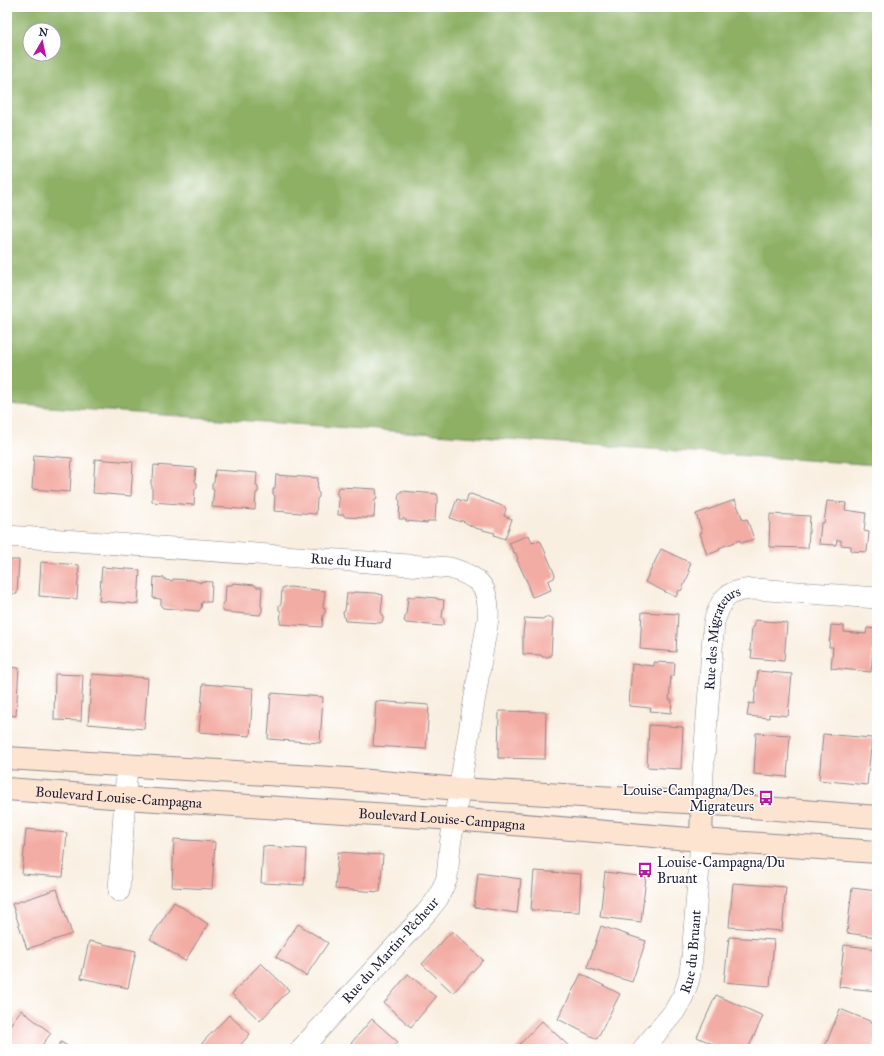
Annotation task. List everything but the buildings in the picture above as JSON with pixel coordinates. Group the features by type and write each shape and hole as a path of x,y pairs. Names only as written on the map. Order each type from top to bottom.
{"street":[{"name":"Rue du Huard","path":"7,536 450,568 465,572 479,582 486,593 488,606 477,687 459,789"},
{"name":"Rue des Migrateurs","path":"702,803 714,622 719,606 728,595 740,590 755,589 877,598"},
{"path":"7,758 348,779 459,789 702,803 877,817"},
{"path":"119,891 128,765"},
{"name":"Boulevard Louise-Campagna","path":"7,789 454,819 701,840 877,852"},
{"name":"Rue du Martin-Pêcheur","path":"301,1049 438,898 447,878 450,845 459,789"},
{"path":"701,840 702,803"},
{"name":"Rue du Bruant","path":"643,1049 674,1012 683,996 688,979 692,958 701,840"}],"green space":[{"path":"7,7 877,7 877,465 7,404"}],"place":[{"name":"Louise-Campagna/Des Migrateurs","path":"766,798"},
{"name":"Louise-Campagna/Du Bruant","path":"645,870"}]}
